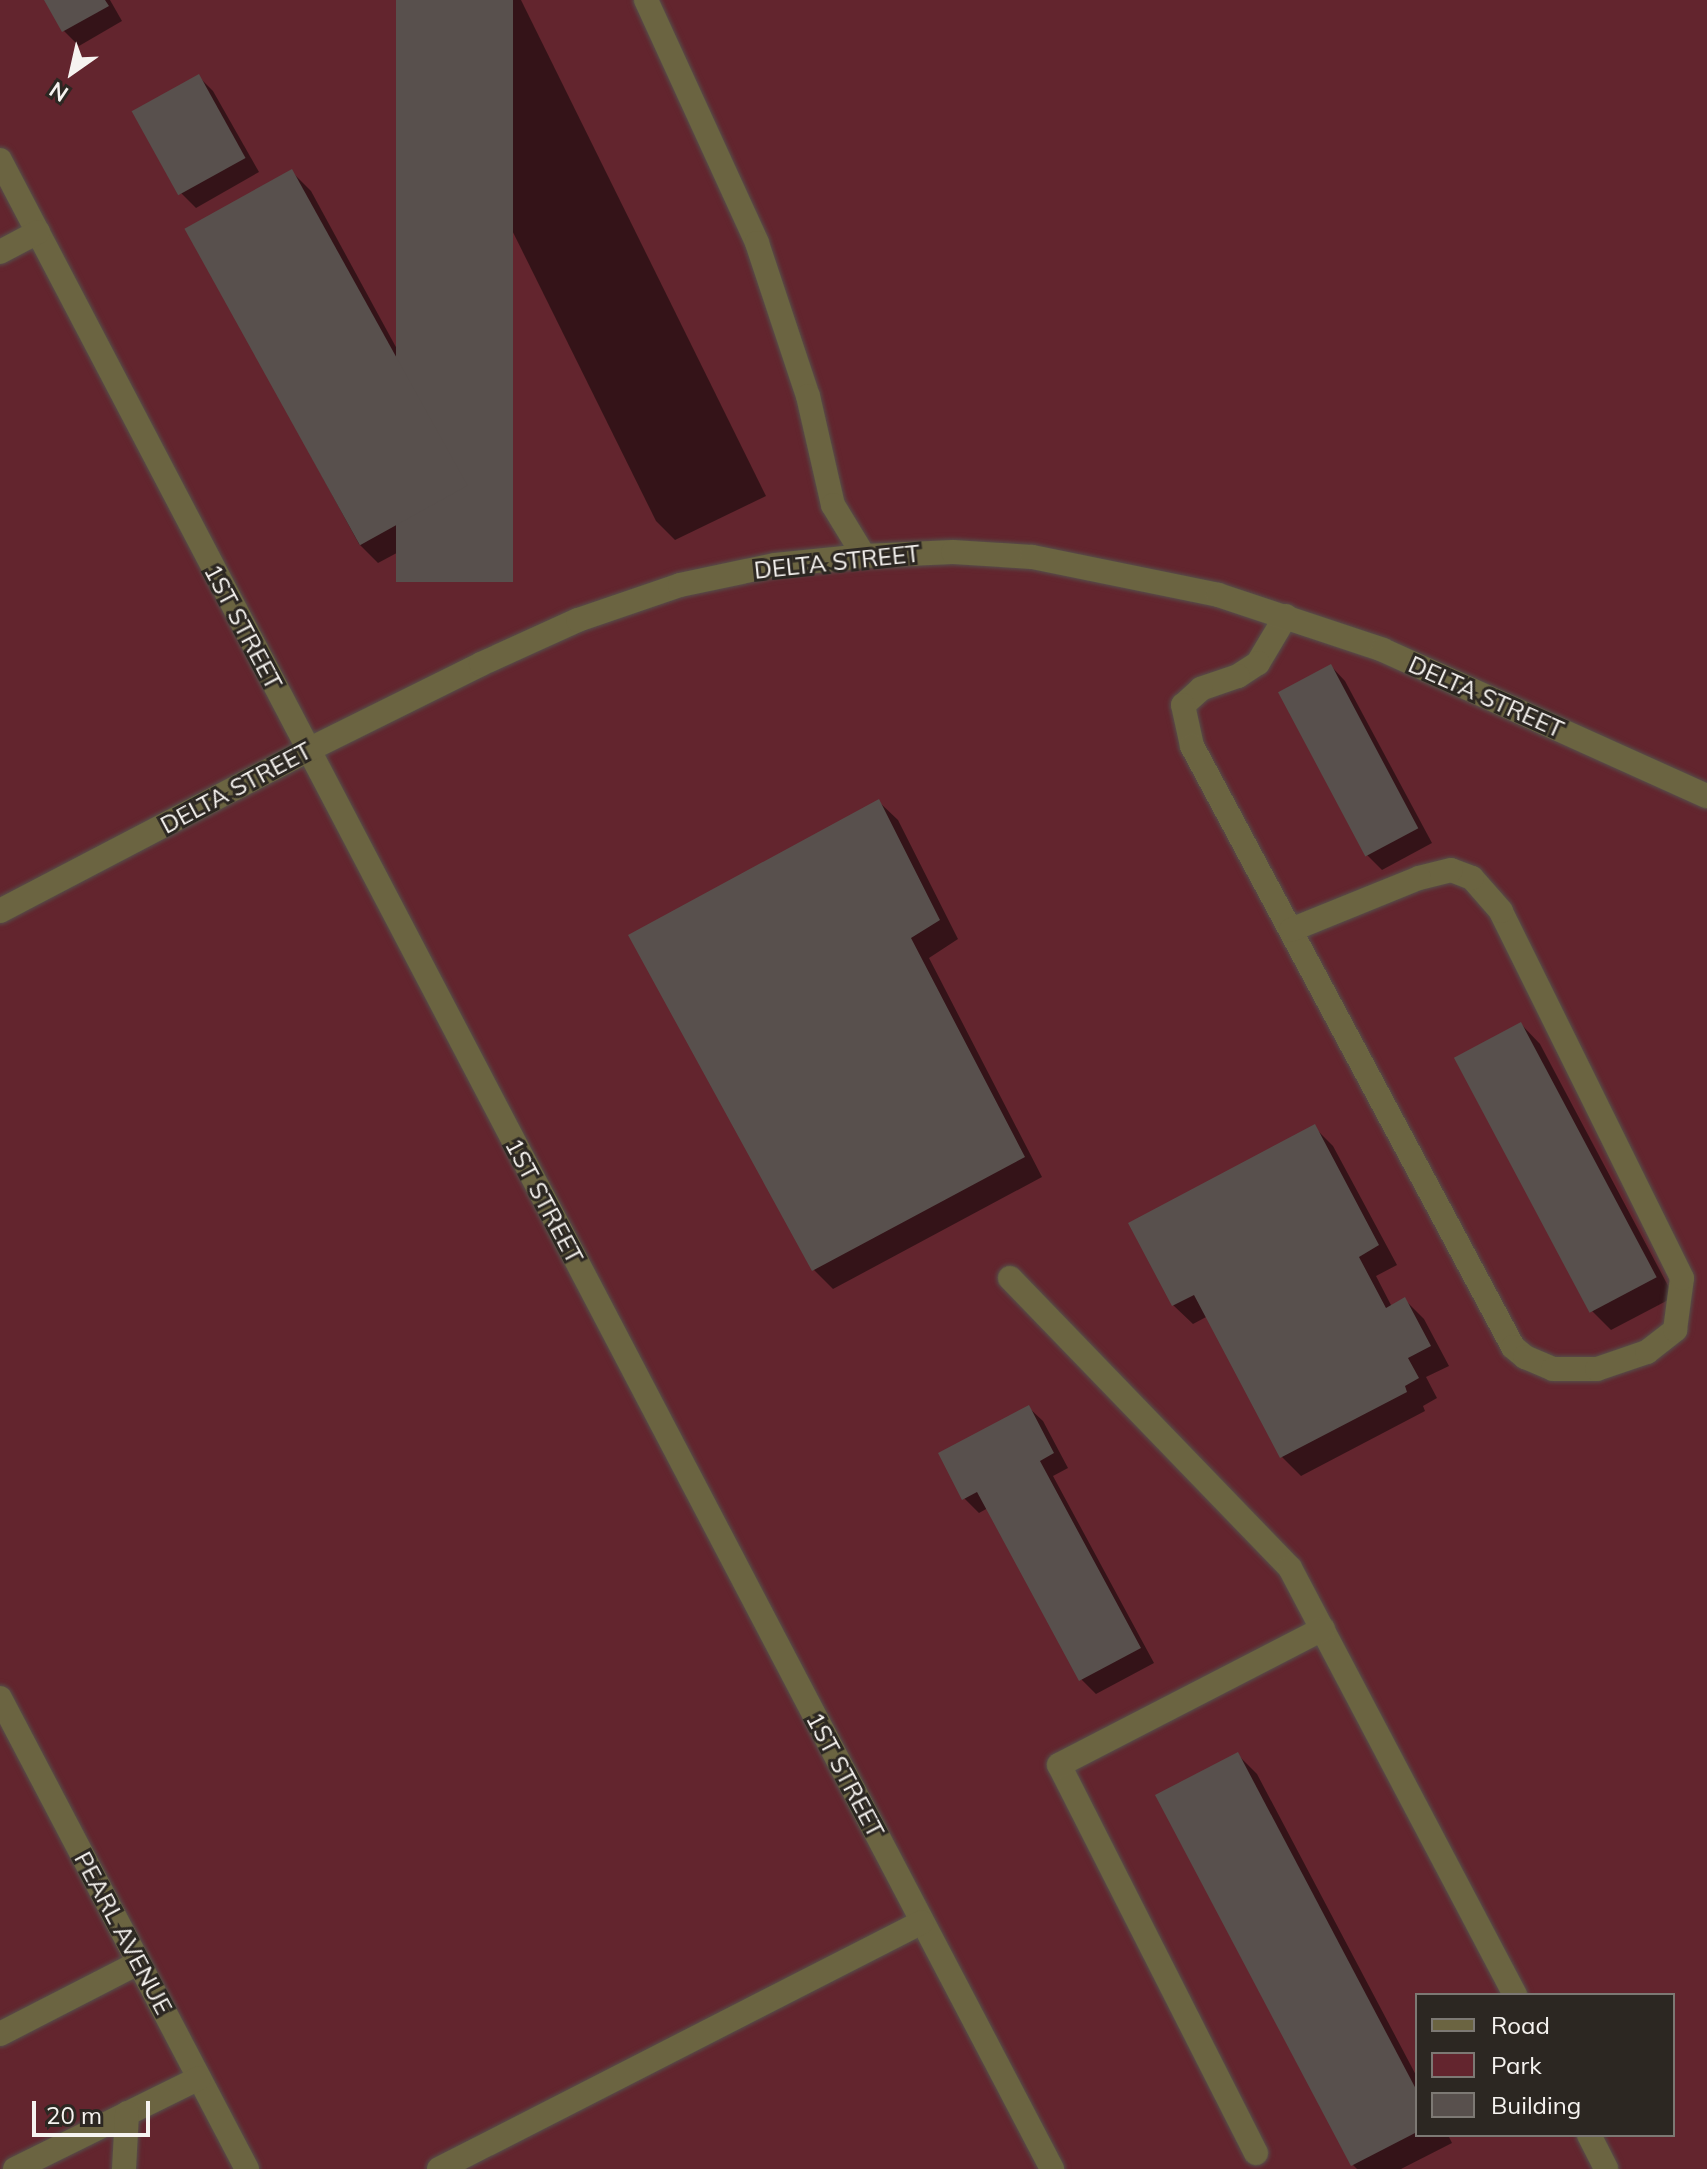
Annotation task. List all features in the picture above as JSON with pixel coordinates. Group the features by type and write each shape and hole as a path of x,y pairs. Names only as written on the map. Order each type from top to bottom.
{"street":[{"path":"646,0 757,243 808,396 833,505 864,556"},
{"name":"1ST STREET","path":"0,160 1052,2169"},
{"path":"0,252 38,232"},
{"name":"DELTA STREET","path":"0,911 308,750 481,664 578,620 680,585 775,565 864,556 953,552 1032,557 1218,595 1383,650 1707,796"},
{"path":"1286,616 1258,663 1238,676 1201,689 1183,705 1192,746 1513,1347 1525,1357 1553,1369 1597,1369 1647,1352 1675,1330 1682,1278 1501,911 1472,878 1451,870 1419,878 1291,930"},
{"path":"1010,1278 1290,1568 1514,1993"},
{"path":"1256,2153 1059,1765 1323,1629"},
{"name":"PEARL AVENUE","path":"0,1698 247,2169"},
{"path":"439,2169 922,1922"},
{"path":"0,2034 138,1963"},
{"path":"15,2169 199,2078"},
{"path":"124,2169 127,2113"},
{"path":"1590,2137 1606,2169"}],"green space":[{"path":"0,0 1707,0 1707,2169 0,2169"}],"building":[{"path":"44,0 105,0 109,6 62,32"},
{"path":"396,0 513,0 513,582 396,582"},
{"path":"199,74 246,158 178,195 132,111"},
{"path":"292,169 468,486 360,545 184,229"},
{"path":"1331,664 1418,828 1365,856 1278,692"},
{"path":"879,799 940,920 911,938 1025,1157 812,1271 628,935"},
{"path":"1521,1022 1657,1277 1590,1313 1454,1058"},
{"path":"1315,1124 1379,1245 1359,1257 1386,1308 1405,1297 1431,1346 1408,1358 1419,1378 1405,1386 1407,1392 1280,1458 1194,1295 1172,1306 1128,1223"},
{"path":"1029,1405 1054,1453 1040,1461 1141,1648 1079,1681 977,1492 962,1500 938,1453"},
{"path":"1238,1752 1415,2087 1415,2133 1351,2166 1155,1795"}]}
